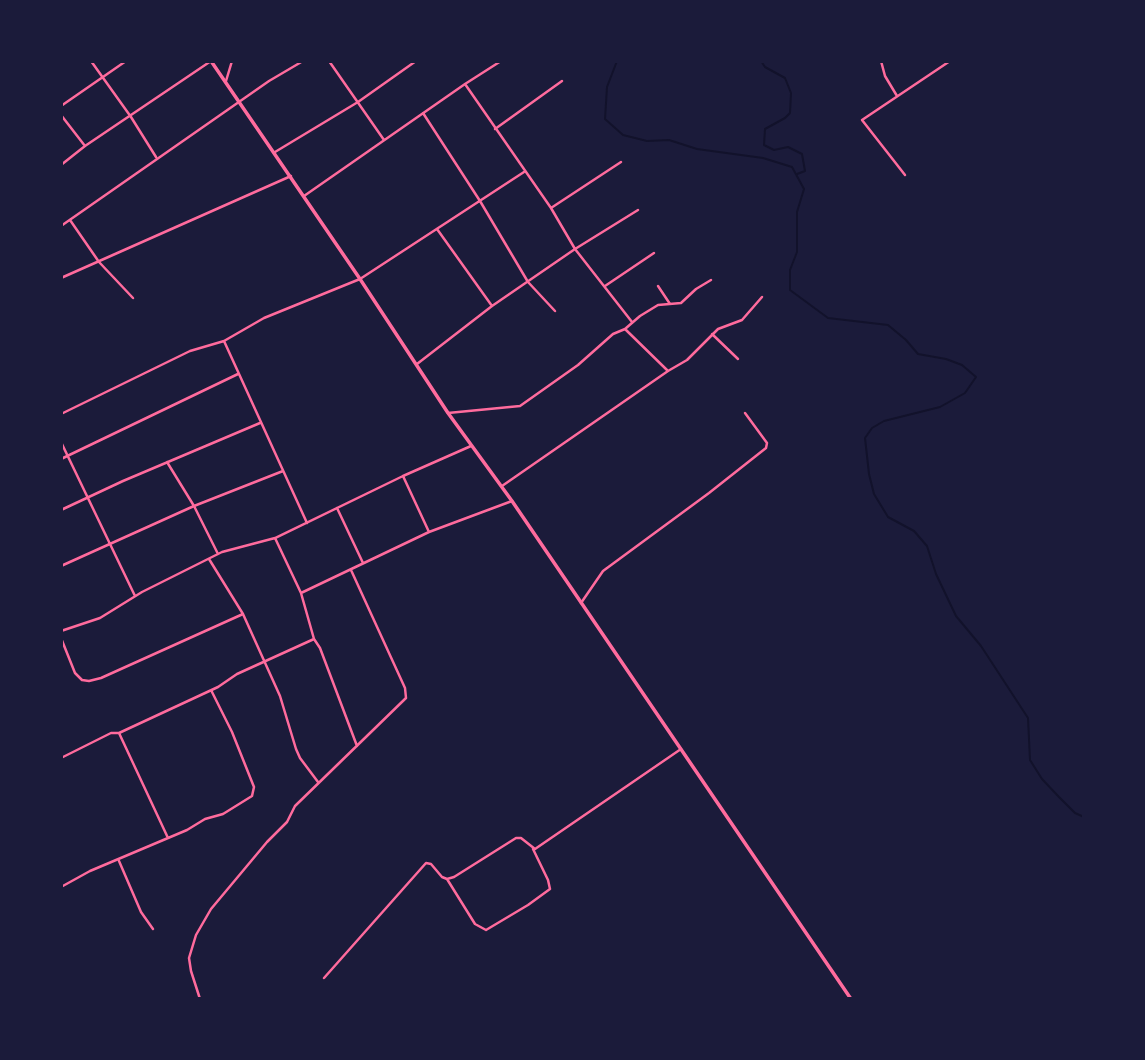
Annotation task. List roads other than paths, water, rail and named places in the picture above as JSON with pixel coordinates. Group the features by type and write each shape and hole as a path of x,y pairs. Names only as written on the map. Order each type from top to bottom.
{"main road":[{"path":"211,61 418,364 448,413 502,486 851,999"}],"street":[{"path":"92,61 157,158"},
{"path":"61,106 126,61"},
{"path":"61,165 211,61"},
{"path":"226,85 232,61"},
{"path":"61,226 238,102 303,61"},
{"path":"329,61 384,140"},
{"path":"274,152 358,102 416,61"},
{"path":"304,196 501,61"},
{"path":"881,61 897,96"},
{"path":"940,61 944,65"},
{"path":"905,175 862,120 950,61"},
{"path":"495,129 562,81"},
{"path":"465,84 551,208 575,249 632,322"},
{"path":"422,113 480,201 528,282 555,311"},
{"path":"61,115 85,146"},
{"path":"551,208 621,162"},
{"path":"61,414 190,351 224,341 264,318 360,279 524,172"},
{"path":"61,278 291,176"},
{"path":"418,364 492,306 638,210"},
{"path":"70,220 99,262 132,298"},
{"path":"437,229 492,306"},
{"path":"604,286 654,253"},
{"path":"448,413 520,406 578,365 613,334 625,329 658,305 684,302 696,289 711,279"},
{"path":"658,286 670,304"},
{"path":"502,486 687,360 712,334 723,326 741,320 762,298"},
{"path":"625,329 668,372"},
{"path":"712,334 738,359"},
{"path":"224,341 307,523"},
{"path":"61,459 237,374"},
{"path":"581,603 603,571 766,448 767,443 745,413"},
{"path":"61,510 260,423"},
{"path":"61,442 135,596"},
{"path":"61,631 100,618 135,596 218,554 275,538 473,445"},
{"path":"167,462 194,506 218,554"},
{"path":"61,565 194,506 283,471"},
{"path":"403,476 429,532"},
{"path":"301,593 429,532 512,501"},
{"path":"337,508 363,563"},
{"path":"275,538 301,593 314,639 320,648 357,746"},
{"path":"209,559 243,614 266,661 288,719 296,749 318,782"},
{"path":"200,999 191,971 190,958 196,935 217,902 287,822 295,806 399,706 407,695 351,570"},
{"path":"61,638 77,676 89,681 243,614"},
{"path":"61,758 111,733 119,733 227,683 237,674 314,639"},
{"path":"61,887 90,871 187,830 205,818 223,814 252,796 254,787 246,766 211,690"},
{"path":"119,733 169,838"},
{"path":"533,849 681,749"},
{"path":"324,978 426,863 431,864 447,880 475,924 486,930 550,889 533,849 521,838 516,838 447,880"},
{"path":"118,860 141,912 153,929"}],"waterway":[{"path":"617,61 607,87 605,119 623,135 647,141 669,140 697,149 763,158 792,167 804,189 797,212 797,252 790,270 790,290 828,318 888,325 918,354 962,365 976,377 965,393 940,407 884,421 872,428 865,438 869,474 874,494 888,517 914,531 927,546 936,574 956,616 981,646 1028,718 1030,760 1042,779 1059,797 1075,813 1084,817"},
{"path":"761,61 765,67 785,78 791,93 790,113 765,129 764,145 774,150 788,147 802,154 805,171 797,174"}]}
